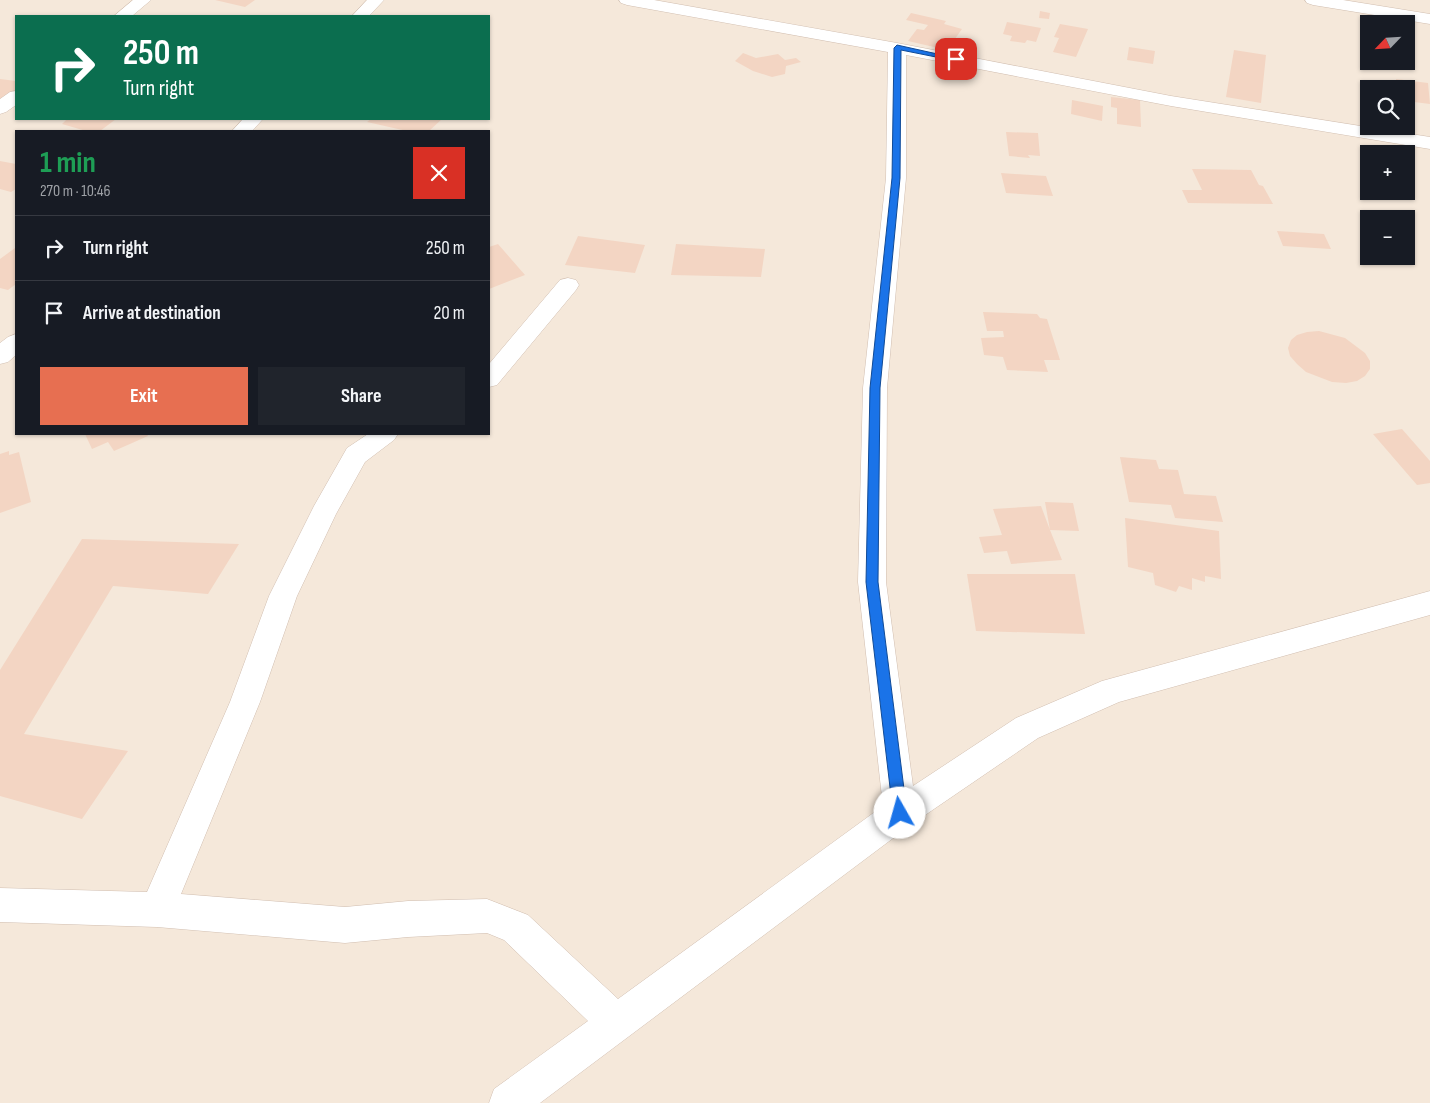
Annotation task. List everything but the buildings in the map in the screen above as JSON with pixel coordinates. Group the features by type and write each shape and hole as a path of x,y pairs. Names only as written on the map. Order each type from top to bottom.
{"street":[{"path":"123,15 144,0"},
{"path":"361,15 376,0"},
{"path":"626,0 897,48 1171,101 1430,143"},
{"path":"1313,0 1430,19"},
{"path":"897,48 896,178 875,388 872,582 900,813"},
{"path":"0,108 15,97"},
{"path":"242,130 253,120"},
{"path":"490,378 568,285"},
{"path":"0,356 15,343"},
{"path":"157,910 245,702 283,596 319,521 356,455 384,435"},
{"path":"508,1103 900,813 1027,728 1113,690 1430,603"},
{"path":"0,905 157,910 345,924 487,916 516,927 616,1022"}],"shaded area":[{"path":"0,0 1430,0 1430,1103 0,1103"}],"route":[{"path":"900,813 872,582 875,388 896,178 897,48 956,59"}]}
